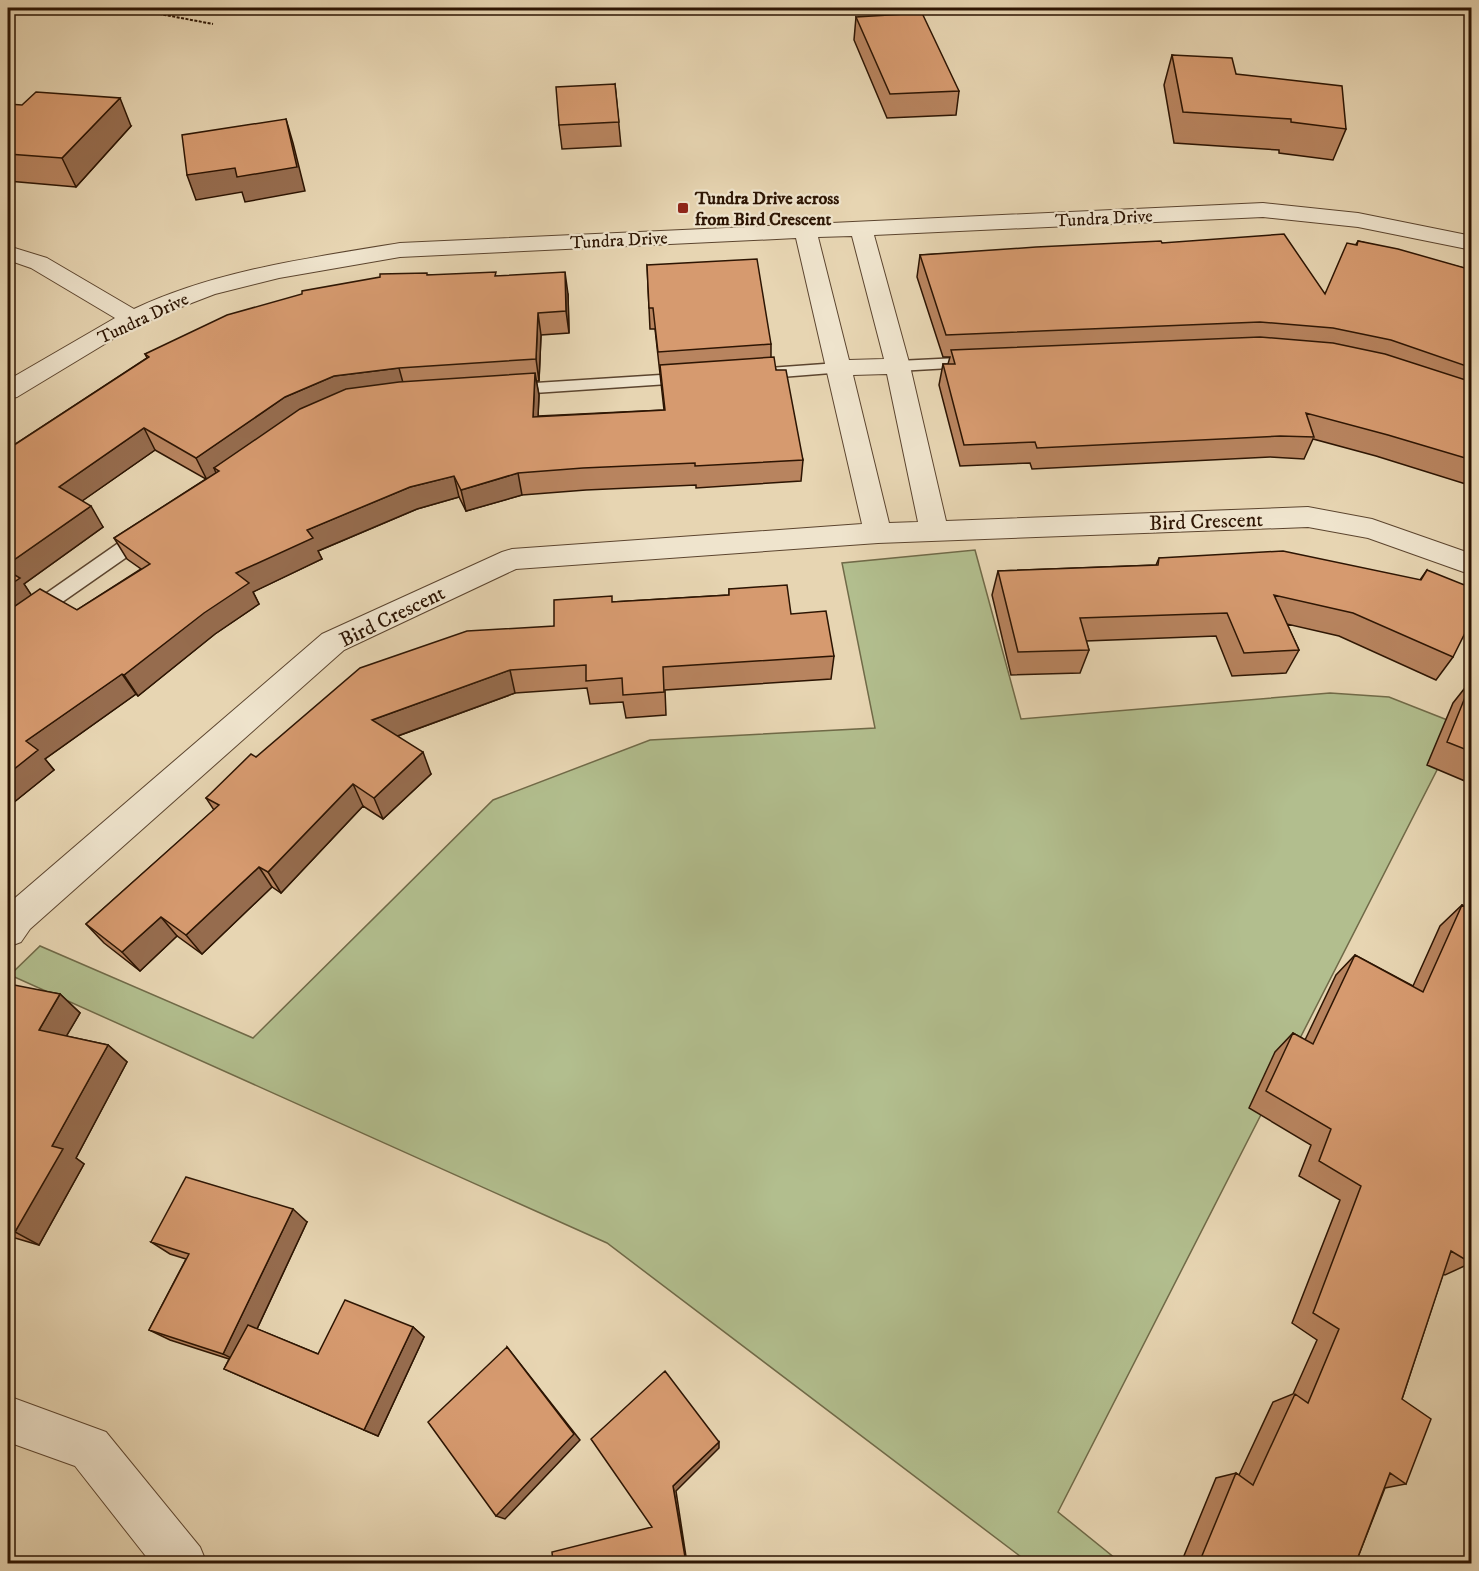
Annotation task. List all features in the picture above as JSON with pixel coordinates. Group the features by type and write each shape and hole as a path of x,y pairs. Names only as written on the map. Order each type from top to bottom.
{"street":[{"name":"Tundra Drive","path":"8,391 133,319 206,289 283,270 400,250 1263,210 1358,220 1472,243"},
{"path":"862,230 898,366 934,531"},
{"path":"806,232 878,533"},
{"path":"8,253 39,263 133,319"},
{"path":"838,368 898,366"},
{"name":"Bird Crescent","path":"8,931 17,918 333,642 512,558 878,533 1308,517 1372,528 1472,566"},
{"path":"8,1419 90,1448 183,1563"}],"lane":[{"path":"898,366 992,362"},
{"path":"733,375 838,368"},
{"path":"487,392 709,377"},
{"path":"8,630 164,521"}],"path":[{"path":"128,8 213,24"}],"green space":[{"path":"975,550 1021,719 1330,693 1389,697 1460,725 1058,1512 1121,1563 1029,1563 607,1243 10,975 40,946 253,1038 493,800 650,740 875,728 842,563"}],"building":[{"path":"922,13 959,91 890,94 856,17"},
{"path":"1172,55 1232,58 1236,74 1342,86 1346,129 1291,122 1291,119 1183,112"},
{"path":"615,84 619,122 559,125 556,87"},
{"path":"36,92 120,98 62,158 8,154 8,104 22,105"},
{"path":"286,119 297,167 237,177 235,168 187,175 182,135"},
{"path":"1284,234 1325,294 1347,243 1357,245 1358,241 1398,249 1472,270 1472,368 1391,340 1333,328 1260,322 946,335 920,255 1036,247 1161,241 1162,243"},
{"path":"757,259 771,344 658,352 653,308 649,308 647,265"},
{"path":"496,272 495,276 565,272 566,311 538,313 536,359 399,368 334,376 285,397 196,458 144,428 59,487 91,506 8,564 8,449 149,357 145,354 227,315 302,294 302,291 380,277 380,274 427,273 427,275"},
{"path":"1260,337 1333,343 1385,354 1472,382 1472,460 1306,413 1314,437 1280,436 1037,448 1035,442 964,445 943,364 955,364 951,350"},
{"path":"774,357 776,370 786,370 803,460 695,466 695,463 583,468 518,473 461,490 454,476 410,487 307,530 313,538 236,573 249,583 204,613 124,675 122,674 26,741 38,750 8,774 8,611 40,589 77,610 150,564 114,538 219,471 214,468 300,409 346,389 399,382 535,373 533,417 665,410 660,365"},
{"path":"1283,551 1421,580 1427,570 1472,588 1472,619 1453,657 1353,613 1274,595 1299,650 1244,653 1227,613 1080,618 1089,650 1018,652 998,571 1158,565 1159,558"},
{"path":"8,571 20,578 8,586"},
{"path":"787,585 791,614 826,611 834,656 663,667 664,692 623,695 622,678 586,681 586,665 510,670 372,720 423,752 374,798 353,784 268,872 259,867 186,935 161,917 122,952 86,924 219,805 206,798 251,754 256,757 360,668 467,631 554,626 554,600 612,596 612,602 729,595 729,589"},
{"path":"1472,680 1472,752 1447,742"},
{"path":"1462,905 1472,910 1472,1261 1471,1263 1451,1251 1402,1399 1431,1419 1406,1484 1390,1473 1358,1557 1367,1563 1199,1563 1236,1473 1253,1485 1295,1394 1308,1403 1339,1329 1313,1313 1361,1186 1319,1161 1331,1129 1266,1091 1293,1033 1313,1044 1355,955 1423,992"},
{"path":"9,984 60,994 39,1030 108,1045 52,1146 63,1149 15,1232 8,1230 8,1041 13,1032 8,1031"},
{"path":"186,1177 293,1209 223,1354 149,1330 189,1254 151,1242"},
{"path":"345,1300 413,1327 364,1430 224,1369 248,1325 318,1354"},
{"path":"507,1347 574,1434 496,1516 428,1422"},
{"path":"665,1371 719,1442 673,1486 686,1563 553,1563 552,1552 652,1527 591,1439"}],"place":[{"name":"Tundra Drive across from Bird Crescent","path":"683,208"}]}
